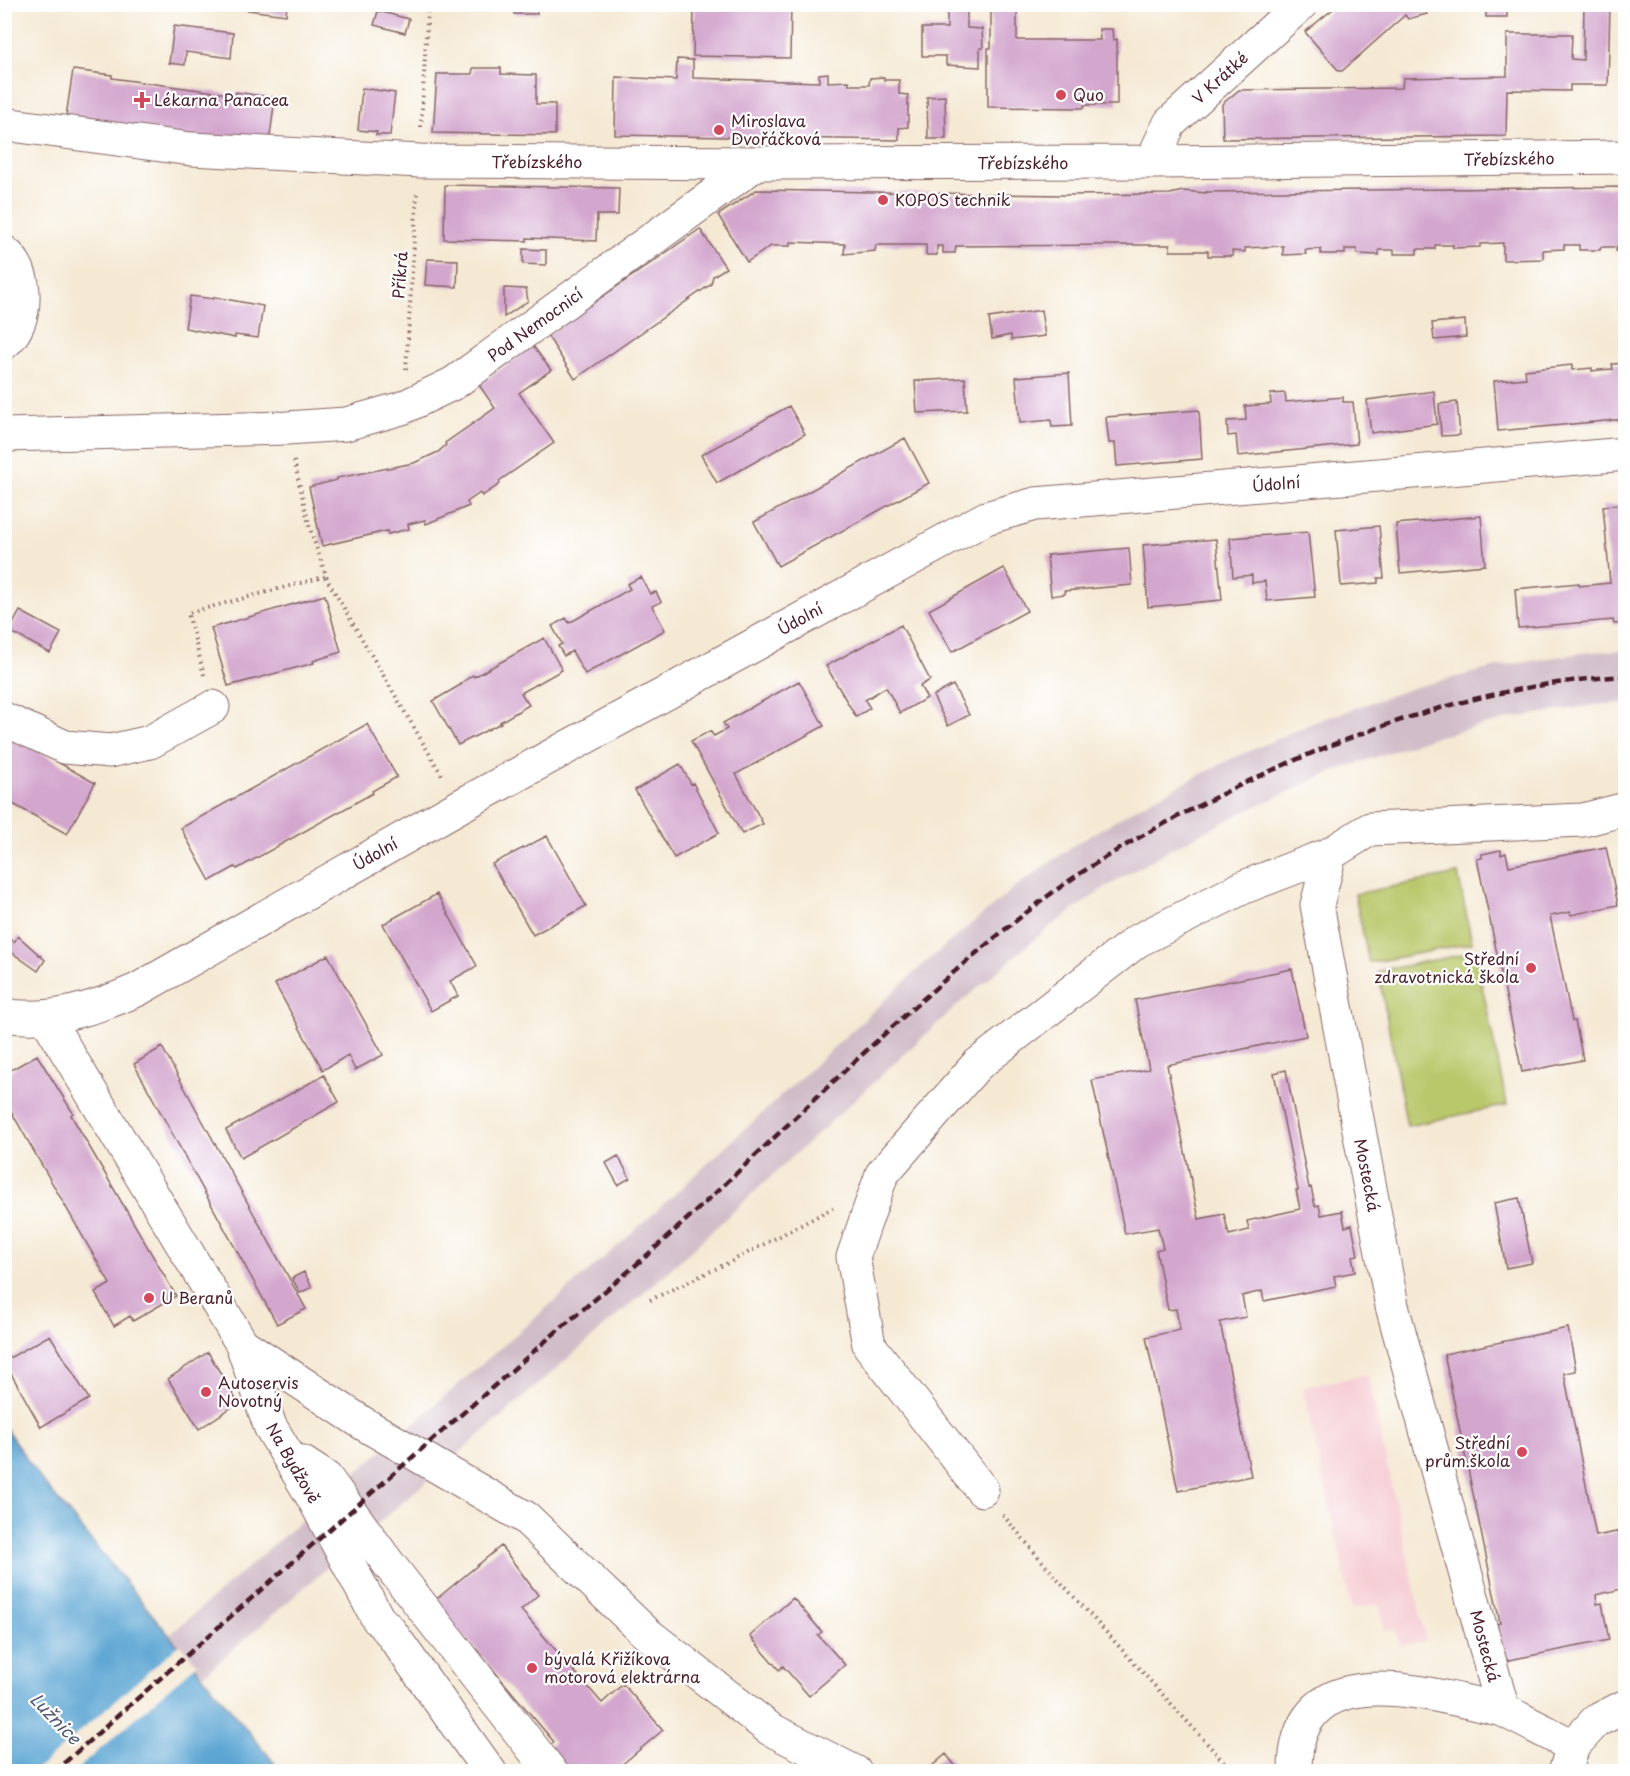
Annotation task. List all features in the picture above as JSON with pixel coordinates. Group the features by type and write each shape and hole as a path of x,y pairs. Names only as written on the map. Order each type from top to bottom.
{"street":[{"name":"V Krátké","path":"1156,162 1158,148 1170,123 1301,4"},
{"name":"Třebízského","path":"4,124 191,149 419,175 757,163 1626,157"},
{"name":"Pod Nemocnicí","path":"4,435 290,442 402,408 454,383 757,163"},
{"path":"4,252 12,258 22,277 23,303 10,339 4,343"},
{"name":"Údolní","path":"4,1015 46,1017 94,1007 138,990 460,806 986,518 1035,504 1626,454"},
{"path":"4,719 65,747 110,751 150,742 213,707"},
{"path":"982,1490 869,1345 853,1257 882,1174 977,1065 1137,941 1244,887 1330,854 1370,829 1583,820 1626,809"},
{"name":"Mostecká","path":"1330,854 1317,905 1392,1306 1503,1710"},
{"name":"Na Bydžově","path":"46,1017 242,1344 270,1426 315,1501 378,1619 389,1630 490,1772"},
{"path":"242,1344 364,1424 526,1518 645,1632 761,1722 855,1772"},
{"path":"284,1450 326,1478 388,1563 551,1772"},
{"path":"1295,1772 1297,1746 1305,1725 1321,1706 1332,1698 1347,1692 1371,1688 1395,1688 1503,1710 1569,1759 1596,1721 1626,1706"}],"path":[{"path":"422,122 428,4"},
{"name":"Příkrá","path":"406,363 419,175"},
{"path":"290,442 310,529 327,576 379,670 448,785"},
{"path":"213,707 188,613 327,576"},
{"path":"650,1300 732,1261 855,1196 875,1193"},
{"path":"982,1490 1046,1566 1233,1772"}],"shaded area":[{"path":"1625,650 1625,703 1594,705 1512,718 1431,738 1335,771 1252,808 1174,847 1106,887 1047,929 961,1002 663,1276 93,1771 12,1772 628,1237 925,963 1014,888 1077,843 1149,801 1229,760 1315,722 1416,687 1501,666 1588,652"},
{"path":"1367,1374 1426,1641 1400,1646 1396,1629 1385,1631 1379,1604 1352,1609 1303,1388"}],"green space":[{"path":"1458,874 1472,943 1369,963 1355,894"},
{"path":"1475,952 1507,1105 1407,1126 1378,971"}],"water":[{"name":"Lužnice","path":"4,1426 40,1478 281,1771 5,1771"}],"pier":[{"path":"180,1644 197,1664 75,1771 35,1771"}],"building":[{"path":"190,4 287,4 286,15 224,7 223,11"},
{"path":"694,4 791,4 790,58 693,56"},
{"path":"1486,4 1507,4 1507,17 1486,17"},
{"path":"1584,4 1610,4 1608,85 1570,85 1570,91 1507,90 1506,136 1223,139 1222,104 1239,90 1402,88 1403,78 1507,76 1507,34 1572,34 1571,59 1583,60"},
{"path":"514,5 537,5 537,14 514,14"},
{"path":"1338,5 1421,5 1427,14 1408,19 1405,15 1342,71 1339,71 1305,32"},
{"path":"947,8 967,8 967,28 982,29 983,48 980,48 980,67 946,65 946,56 922,56 922,28 947,28"},
{"path":"991,10 1017,10 1017,40 1100,40 1099,29 1112,29 1113,40 1117,39 1117,105 1084,105 1084,108 988,107 988,48 991,48"},
{"path":"378,11 409,19 405,33 374,25"},
{"path":"174,26 233,33 231,58 186,52 185,65 169,63"},
{"path":"677,59 693,60 693,78 819,82 819,74 828,73 828,82 849,81 849,85 869,85 870,78 884,77 884,80 899,80 899,94 908,95 908,127 899,128 899,140 615,135 616,77 676,80"},
{"path":"473,68 501,68 501,74 536,75 536,104 555,104 555,135 433,133 437,74 472,74"},
{"path":"73,70 112,75 112,78 275,98 268,151 65,123"},
{"path":"362,88 395,93 390,135 376,135 377,132 358,130"},
{"path":"945,96 946,139 928,139 927,97"},
{"path":"445,185 619,188 618,215 597,215 596,241 527,238 527,241 444,239"},
{"path":"1626,187 1626,251 1616,251 1617,247 1579,250 1579,245 1564,245 1564,249 1543,250 1543,259 1503,260 1503,243 1453,248 1453,245 1435,245 1435,249 1417,249 1417,254 1394,254 1394,250 1379,250 1379,255 1357,254 1357,249 1345,249 1345,254 1321,254 1321,249 1305,250 1306,254 1283,255 1283,246 1245,248 1245,252 1232,251 1233,256 1208,256 1208,251 1170,251 1170,245 956,246 955,253 943,253 943,246 937,246 937,255 926,255 926,245 876,245 875,251 844,254 845,244 790,242 790,246 771,246 747,262 718,215 756,190 1062,195 1170,194 1183,191 1206,193"},
{"path":"700,229 726,268 713,276 711,284 575,379 547,335"},
{"path":"523,249 546,250 546,265 523,264"},
{"path":"427,259 458,260 457,287 425,285"},
{"path":"504,288 526,289 528,301 504,317"},
{"path":"190,296 214,299 214,297 263,306 258,338 235,335 235,338 185,328"},
{"path":"1041,310 1045,336 1011,340 1011,335 992,339 989,318"},
{"path":"1465,320 1466,337 1434,340 1432,323"},
{"path":"533,346 551,370 519,393 554,443 499,481 500,484 482,496 480,493 467,502 469,506 426,524 425,520 408,524 409,529 388,534 387,531 322,546 309,487 337,480 337,478 414,463 438,452 446,445 445,443 495,408 479,385"},
{"path":"1626,363 1626,419 1498,431 1494,381 1526,378 1525,370 1572,365 1572,370 1592,368 1592,371 1613,369 1612,364"},
{"path":"1069,373 1072,426 1052,427 1051,420 1020,423 1016,377"},
{"path":"965,378 967,411 917,413 915,381"},
{"path":"1434,391 1437,424 1371,433 1367,400"},
{"path":"1285,393 1286,402 1343,397 1343,402 1353,402 1357,444 1238,456 1236,435 1228,436 1227,421 1246,420 1245,406 1271,404 1270,394"},
{"path":"1457,402 1460,435 1441,436 1439,404"},
{"path":"789,406 805,434 717,483 701,455"},
{"path":"1199,410 1202,459 1117,466 1115,443 1109,443 1106,417"},
{"path":"905,438 929,483 778,566 754,522"},
{"path":"1626,504 1626,623 1614,624 1613,620 1518,628 1515,589 1579,583 1579,586 1610,583 1603,506"},
{"path":"1481,516 1485,565 1400,573 1396,524"},
{"path":"1379,526 1384,578 1378,578 1378,583 1341,586 1336,530"},
{"path":"1308,532 1315,597 1267,601 1265,581 1252,583 1252,575 1233,577 1230,538"},
{"path":"1216,539 1222,600 1148,607 1143,545"},
{"path":"1129,548 1132,585 1064,591 1065,594 1051,596 1047,555"},
{"path":"1004,568 1027,611 952,652 929,610"},
{"path":"641,577 650,594 656,592 661,602 652,606 665,630 585,674 572,651 564,656 558,646 562,644 552,626 566,618 569,623 630,589 627,584"},
{"path":"325,595 341,652 313,661 314,663 228,686 211,628"},
{"path":"20,611 61,633 50,653 9,631"},
{"path":"901,625 930,680 920,686 927,698 900,713 886,687 865,700 870,708 856,717 826,666"},
{"path":"544,638 562,670 521,693 529,705 501,723 458,745 433,701 473,675 474,677"},
{"path":"799,681 824,726 736,774 763,824 742,834 691,741 710,731 714,736 727,729 723,723"},
{"path":"953,685 969,715 948,726 933,696"},
{"path":"367,724 397,777 372,791 373,793 237,869 235,867 210,881 181,828"},
{"path":"4,732 95,783 67,834 4,799"},
{"path":"680,764 691,784 693,783 719,833 674,858 635,790"},
{"path":"547,836 586,906 533,935 492,864"},
{"name":"Střední zdravotnická škola","path":"1606,847 1618,905 1571,915 1570,912 1550,916 1572,1021 1575,1021 1583,1060 1522,1072 1477,859 1482,858 1482,854 1501,850 1501,855 1506,853 1509,866"},
{"path":"437,894 477,966 450,981 458,996 431,1011 383,924"},
{"path":"4,936 14,942 18,936 45,960 38,971 8,950 4,955"},
{"path":"328,955 383,1055 355,1070 348,1055 323,1070 275,984"},
{"path":"1292,969 1306,1036 1167,1065 1199,1219 1224,1214 1229,1235 1249,1230 1247,1221 1300,1209 1274,1073 1286,1070 1309,1188 1311,1187 1315,1206 1319,1205 1321,1215 1342,1211 1345,1227 1352,1225 1358,1255 1352,1256 1355,1272 1334,1276 1336,1286 1264,1301 1262,1291 1242,1296 1246,1317 1220,1322 1251,1476 1178,1491 1146,1337 1180,1330 1176,1309 1168,1310 1156,1250 1163,1248 1158,1228 1125,1234 1092,1080 1149,1069 1135,1000"},
{"path":"162,1047 306,1309 277,1324 134,1064"},
{"path":"37,1055 73,1113 71,1115 176,1296 133,1321 130,1316 114,1326 95,1293 110,1284 4,1099 4,1074"},
{"path":"324,1075 339,1102 241,1158 226,1130"},
{"path":"618,1156 630,1178 618,1185 606,1163"},
{"path":"1519,1198 1532,1263 1506,1268 1494,1203"},
{"path":"304,1272 312,1287 300,1293 292,1278"},
{"name":"Střední prům.škola","path":"1568,1328 1576,1371 1564,1373 1596,1536 1626,1530 1626,1588 1596,1595 1597,1604 1602,1603 1609,1640 1504,1661 1497,1624 1500,1623 1444,1354"},
{"path":"50,1335 89,1399 41,1427 4,1361"},
{"path":"208,1352 238,1403 199,1429 168,1379"},
{"name":"bývalá Křižíkova motorová elektrárna","path":"501,1546 538,1595 521,1610 602,1703 623,1684 663,1730 619,1767 623,1772 568,1772 547,1748 554,1742 474,1647 428,1606"},
{"path":"793,1598 822,1632 818,1635 845,1665 809,1696 783,1666 779,1670 750,1636"},
{"path":"946,1754 960,1772 925,1772"}],"railway":[{"path":"54,1772 541,1345 645,1257 931,992 981,949 1073,878 1138,838 1206,802 1255,778 1357,735 1463,702 1517,690 1571,681 1626,676"}],"place":[{"name":"Quo","path":"1061,95"},
{"name":"Lékarna Panacea","path":"142,100"},
{"name":"Miroslava Dvořáčková","path":"719,130"},
{"name":"KOPOS technik","path":"883,200"},
{"name":"Střední zdravotnická škola","path":"1531,968"},
{"name":"U Beranů","path":"149,1298"},
{"name":"Autoservis Novotný","path":"206,1392"},
{"name":"Střední prům.škola","path":"1522,1452"},
{"name":"bývalá Křižíkova motorová elektrárna","path":"532,1668"}]}
